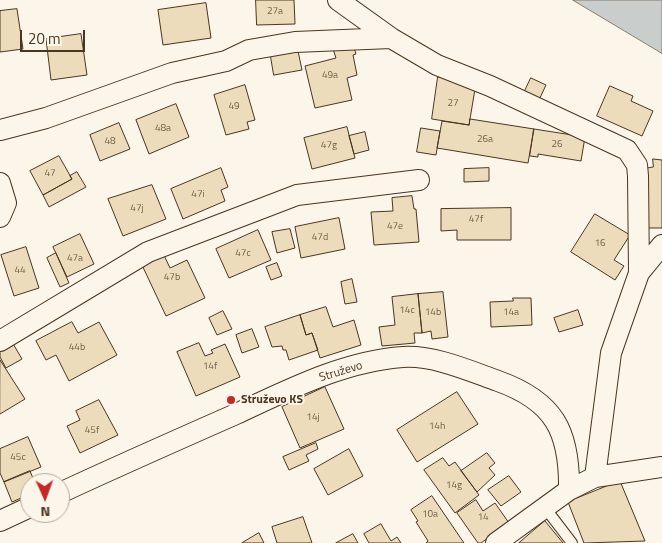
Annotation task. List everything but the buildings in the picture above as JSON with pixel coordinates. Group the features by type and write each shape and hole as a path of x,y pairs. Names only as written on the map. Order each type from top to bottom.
{"street":[{"path":"338,0 391,38 437,65 490,86 627,150 637,165 639,273 611,353 595,477"},
{"path":"0,130 46,118 172,73 226,61 249,50 295,42 391,38"},
{"path":"0,341 148,252 297,195 419,180"},
{"path":"0,183 6,203 0,217"},
{"path":"639,273 662,245"},
{"name":"Struževo","path":"70,488 302,384 357,366 404,357 447,363 522,390 548,410 562,433 568,452 569,490"},
{"path":"496,543 546,509 569,490 595,477 621,471 662,467"},
{"path":"0,521 20,512"}],"lane":[{"path":"546,509 572,543"}],"shaded area":[{"path":"573,0 662,0 662,53"}],"place":[{"name":"Struževo KS","path":"231,400"}]}
